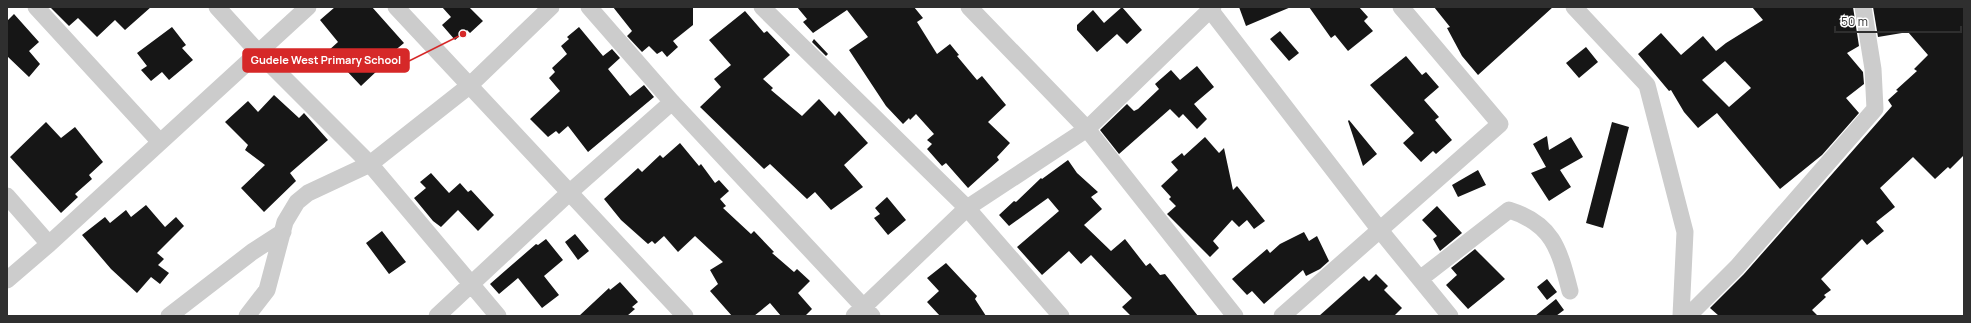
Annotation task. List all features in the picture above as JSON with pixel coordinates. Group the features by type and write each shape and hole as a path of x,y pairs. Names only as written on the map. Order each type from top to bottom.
{"street":[{"path":"36,7 160,142"},
{"path":"217,7 258,52 370,164 498,316"},
{"path":"7,280 49,244 308,7"},
{"path":"396,7 685,316"},
{"path":"247,316 267,290 285,222 297,202 308,193 370,164 469,86 551,7"},
{"path":"589,7 672,102 863,313 968,208 1087,129 1211,8 1379,229 1450,316"},
{"path":"762,7 968,208 1061,316"},
{"path":"969,7 1087,129 1235,316"},
{"path":"1282,316 1500,124 1401,7"},
{"path":"1574,7 1647,86 1685,232 1681,316"},
{"path":"1688,316 1737,267 1875,109 1874,69 1864,7"},
{"path":"437,316 470,283 672,102"},
{"path":"7,196 49,244"},
{"path":"1420,279 1508,210 1523,215 1540,226 1553,239 1570,291"},
{"path":"169,316 252,252 283,232"}],"building":[{"path":"50,7 151,7 125,30 115,20 97,37 78,18 69,26"},
{"path":"335,7 372,7 404,43 376,66 379,69 361,86 328,51 338,42 320,20"},
{"path":"442,7 469,7 483,21 470,33 467,30 455,40 442,25 451,17"},
{"path":"613,7 693,7 693,25 673,41 678,47 667,57 662,51 657,54 649,46 642,52 627,36 632,31"},
{"path":"797,7 914,7 923,18 917,22 937,54 950,44 959,55 957,56 977,80 982,76 1006,105 988,122 1010,143 997,157 999,160 968,188 946,163 942,166 927,149 932,144 927,140 934,134 916,114 903,124 886,106 849,50 868,37 847,10 813,33 803,22 807,19"},
{"path":"1122,7 1142,30 1127,44 1117,34 1097,52 1077,30 1077,25 1093,10 1104,23"},
{"path":"1239,7 1291,7 1246,26"},
{"path":"1309,7 1359,7 1368,17 1364,21 1373,31 1348,51 1335,35 1331,38"},
{"path":"1434,7 1553,7 1478,75 1462,56 1447,28 1450,27"},
{"path":"1752,7 1853,7 1859,46 1847,53 1863,72 1864,84 1846,98 1859,113 1822,155 1780,189 1717,113 1698,128 1684,112 1671,90 1669,91 1638,54 1661,33 1681,55 1703,36 1716,51 1763,20","holes":["1725,61 1751,88 1729,107 1702,80"]},
{"path":"1873,7 1964,7 1964,155 1950,169 1948,167 1935,179 1913,157 1880,188 1895,207 1876,222 1884,231 1867,245 1862,239 1821,279 1831,290 1824,295 1826,297 1812,310 1818,316 1719,316 1710,308 1744,274 1892,106 1888,100 1898,91 1896,90 1917,71 1914,69 1928,55 1908,32 1878,37"},
{"path":"745,11 764,33 767,31 790,55 763,79 773,88 771,90 802,116 819,99 835,116 839,111 868,143 844,165 863,187 831,210 815,192 807,199 770,164 764,169 700,107 721,87 714,79 731,65 709,40"},
{"path":"14,14 39,42 29,51 40,64 29,77 7,56 7,21"},
{"path":"172,27 186,45 182,48 193,60 169,80 162,72 151,81 141,70 147,66 137,53"},
{"path":"579,27 603,56 612,49 620,58 608,69 630,96 644,85 654,97 588,152 568,126 559,134 556,131 548,137 530,119 560,91 549,78 555,72 552,68 567,54 561,46 569,39 567,37"},
{"path":"1280,31 1299,53 1289,61 1270,39"},
{"path":"814,39 828,54 826,56 812,42"},
{"path":"1586,47 1598,62 1579,78 1566,63"},
{"path":"1406,56 1422,75 1426,72 1439,87 1424,100 1439,117 1435,120 1452,140 1436,154 1433,151 1421,162 1403,143 1414,133 1370,85"},
{"path":"1197,66 1214,87 1194,104 1207,119 1197,129 1183,114 1179,118 1170,109 1119,154 1100,130 1127,104 1134,111 1138,109 1159,89 1155,84 1171,70 1180,80"},
{"path":"274,95 299,118 304,113 328,140 290,173 296,181 264,212 241,188 265,165 245,150 248,145 225,122 248,101 258,112"},
{"path":"1349,120 1377,154 1363,166 1348,121"},
{"path":"46,122 61,138 75,127 103,162 89,175 92,179 75,194 78,197 61,213 10,157"},
{"path":"1612,122 1629,127 1603,228 1586,223"},
{"path":"1547,136 1549,150 1571,137 1583,157 1560,170 1571,187 1549,201 1531,173 1546,167 1533,144"},
{"path":"1205,137 1219,153 1224,148 1233,190 1237,186 1265,221 1254,229 1247,220 1239,227 1232,220 1213,241 1219,248 1210,257 1167,214 1176,206 1169,199 1171,197 1161,186 1178,170 1171,162 1182,153 1184,156"},
{"path":"680,143 699,166 701,164 715,183 719,180 729,191 720,199 726,206 723,208 751,234 754,231 774,252 772,253 794,272 797,269 810,281 798,293 812,309 805,316 781,316 770,303 754,316 732,316 710,291 718,284 710,270 723,262 695,236 678,252 664,236 655,244 652,241 648,244 621,220 604,199 638,168 642,172 660,155 663,158"},
{"path":"1068,160 1077,173 1098,192 1091,197 1102,209 1084,225 1111,251 1125,239 1146,266 1150,263 1160,275 1165,274 1198,316 1131,316 1122,307 1132,298 1091,255 1081,264 1069,251 1042,275 1017,247 1059,211 1048,198 1009,226 999,215 1014,201 1016,202 1041,178 1042,179"},
{"path":"1478,170 1486,185 1458,197 1452,185"},
{"path":"431,173 449,193 460,183 468,192 471,190 494,215 478,231 458,210 441,227 433,221 414,198 426,188 420,182"},
{"path":"887,197 906,220 888,235 874,218 880,214 875,208"},
{"path":"146,205 165,227 176,217 184,226 157,253 164,259 158,265 169,273 160,284 151,277 137,293 111,269 82,235 105,217 110,223 126,210 131,217"},
{"path":"1437,206 1462,233 1440,251 1433,239 1437,236 1422,220"},
{"path":"382,231 406,262 389,274 366,243"},
{"path":"1304,232 1309,241 1317,236 1329,261 1320,269 1306,276 1303,270 1264,304 1252,291 1247,295 1232,279 1267,249 1270,253 1280,244"},
{"path":"575,234 589,251 578,260 565,242"},
{"path":"546,239 563,260 544,276 559,295 542,308 518,278 499,294 490,284 536,244 538,245"},
{"path":"1475,249 1505,279 1468,309 1446,285 1457,275 1451,268"},
{"path":"946,263 977,296 975,299 986,316 940,316 927,302 939,291 927,278"},
{"path":"1376,274 1388,286 1384,290 1402,308 1394,316 1319,316 1364,276 1369,281"},
{"path":"1547,279 1557,292 1547,300 1537,287"},
{"path":"620,282 638,302 632,307 635,309 627,316 579,316 609,288 610,290"},
{"path":"1556,299 1564,310 1556,316 1535,316"}],"place":[{"name":"Gudele West Primary School","path":"463,34"}]}
